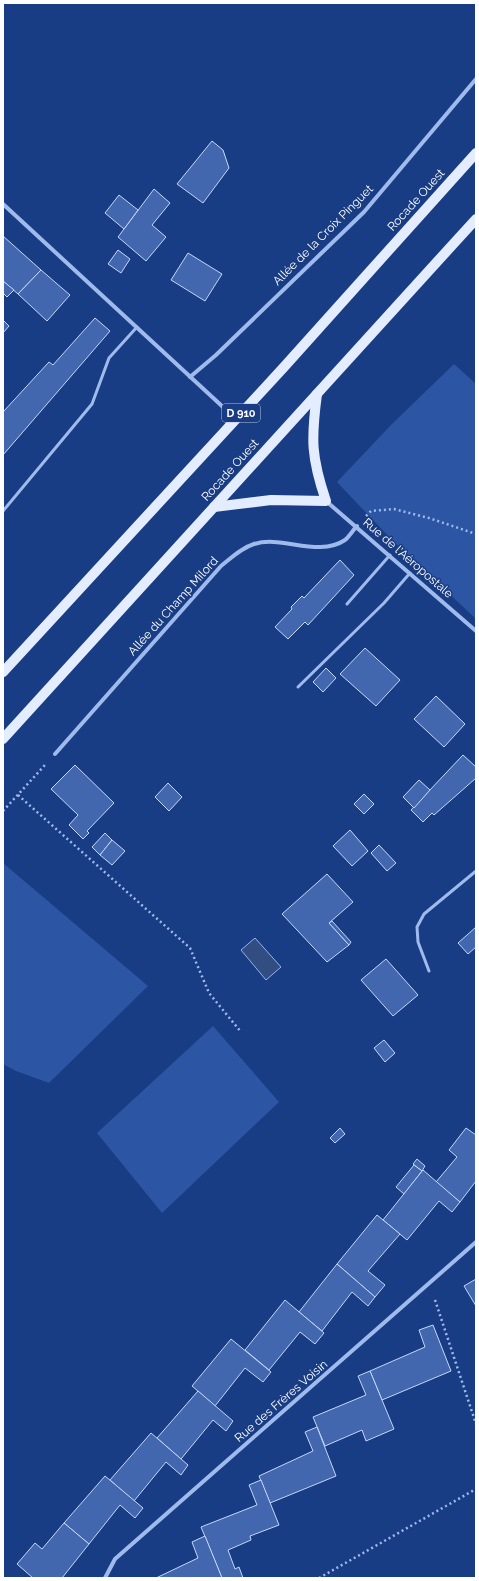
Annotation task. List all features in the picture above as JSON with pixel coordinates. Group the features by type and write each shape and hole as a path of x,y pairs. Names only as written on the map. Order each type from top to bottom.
{"main road":[{"name":"Rocade Ouest","path":"3,672 236,419 476,153"},
{"name":"Rocade Ouest","path":"3,739 476,219"},
{"path":"214,507 271,500 326,501 316,470 313,452 312,432 317,394"}],"street":[{"name":"Allée de la Croix Pinguet","path":"190,377 216,355 364,212 476,79"},
{"path":"3,204 236,419"},
{"name":"Rue de l'Aéropostale","path":"326,501 476,631"},
{"name":"Allée du Champ Milord","path":"55,754 221,566 232,557 255,544 270,542 317,546 331,545 345,540 356,526"},
{"name":"Rue des Frères Voisin","path":"105,1578 115,1559 476,1242"}],"lane":[{"path":"3,511 92,404 109,358 137,327"},
{"path":"347,604 390,555"},
{"path":"298,687 384,603 410,573"},
{"path":"429,971 418,942 417,926 424,914 476,871"}],"path":[{"path":"356,526 371,511 394,509 429,518 476,534"},
{"path":"3,811 55,754"},
{"path":"18,795 190,948 209,993 241,1032"},
{"path":"430,1283 476,1424"},
{"path":"319,1578 476,1489"}],"shaded area":[{"path":"454,364 476,384 476,619 391,539 337,482 392,424"},
{"path":"3,863 148,986 49,1083 16,1071 3,1064"},
{"path":"255,938 281,967 266,980 241,950"},
{"path":"213,1026 279,1102 162,1213 97,1133"}],"building":[{"path":"212,141 223,150 229,168 203,203 177,184"},
{"path":"154,189 170,203 152,225 166,237 146,261 118,237"},
{"path":"119,195 138,210 124,229 105,213"},
{"path":"3,236 41,270 18,294 3,281"},
{"path":"118,250 130,259 121,273 108,264"},
{"path":"188,253 222,274 205,301 171,280"},
{"path":"41,270 70,295 47,321 18,294"},
{"path":"3,281 14,290 7,297 3,293"},
{"path":"95,318 110,331 3,455 3,412 49,362 53,365"},
{"path":"3,320 9,326 3,333"},
{"path":"340,560 354,575 308,625 305,622 288,639 275,627 292,609 291,607 302,596 304,598"},
{"path":"365,648 400,680 376,706 340,674"},
{"path":"326,668 336,678 323,692 313,682"},
{"path":"436,696 465,724 444,747 414,719"},
{"path":"463,755 476,767 476,778 434,815 432,813 423,822 411,810"},
{"path":"75,765 114,803 87,831 89,833 83,839 69,825 78,815 51,789"},
{"path":"419,780 430,790 414,808 403,797"},
{"path":"168,783 182,797 169,811 155,797"},
{"path":"364,794 374,804 364,814 354,804"},
{"path":"350,830 368,851 352,866 333,846"},
{"path":"105,833 112,840 100,855 92,847"},
{"path":"112,840 125,851 112,865 100,855"},
{"path":"379,845 396,863 387,871 371,853"},
{"path":"327,874 353,902 329,923 349,945 327,962 282,914"},
{"path":"332,921 351,942 349,945 329,923"},
{"path":"476,927 476,947 468,954 458,943"},
{"path":"386,959 418,995 393,1016 361,980"},
{"path":"384,1040 395,1053 385,1062 374,1048"},
{"path":"340,1128 345,1134 335,1143 330,1138"},
{"path":"466,1128 476,1135 476,1181 460,1202 436,1182 457,1157 449,1150"},
{"path":"417,1159 425,1166 422,1171 413,1164"},
{"path":"414,1165 422,1171 404,1194 396,1187"},
{"path":"423,1170 460,1202 452,1212 439,1201 407,1240 383,1220"},
{"path":"377,1215 400,1234 368,1271 385,1285 375,1297 337,1264"},
{"path":"337,1264 375,1297 368,1306 352,1292 322,1331 299,1312"},
{"path":"476,1279 476,1306 464,1286"},
{"path":"285,1300 324,1333 315,1344 300,1332 269,1370 245,1350"},
{"path":"433,1325 451,1371 382,1400 370,1371 425,1347 419,1330"},
{"path":"231,1339 271,1372 263,1382 245,1368 215,1406 192,1386"},
{"path":"370,1371 394,1429 366,1441 362,1430 325,1446 313,1417 366,1395 358,1376"},
{"path":"198,1391 233,1421 226,1431 213,1420 181,1459 157,1438"},
{"path":"317,1427 336,1476 270,1503 259,1476 313,1451 305,1432"},
{"path":"151,1433 188,1465 181,1475 166,1462 134,1501 110,1480"},
{"path":"105,1476 143,1508 135,1518 120,1505 89,1544 64,1523"},
{"path":"261,1480 279,1525 250,1536 251,1540 228,1550 235,1569 239,1567 243,1578 222,1578 201,1527 257,1505 249,1485"},
{"path":"64,1523 89,1544 62,1578 33,1578 17,1564 35,1543 42,1549"},
{"path":"205,1536 222,1578 156,1578 198,1558 192,1542"}]}
